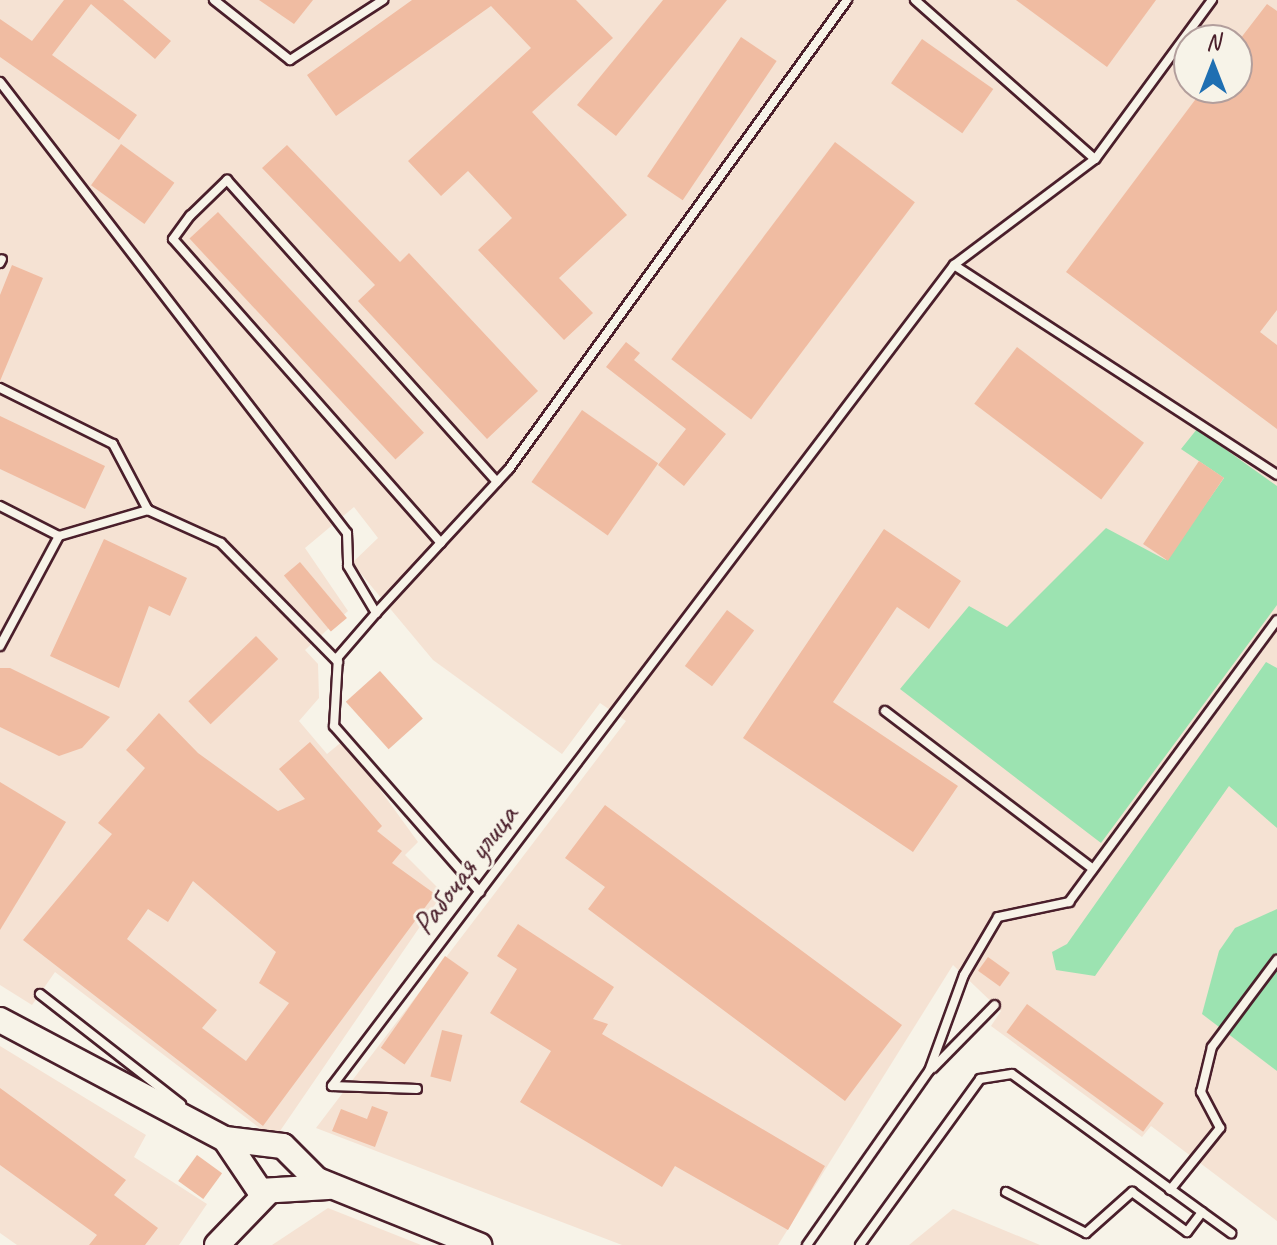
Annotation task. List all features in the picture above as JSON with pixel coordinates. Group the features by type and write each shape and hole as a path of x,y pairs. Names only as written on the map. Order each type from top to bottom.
{"street":[{"path":"0,1020 217,1134 267,1144 294,1157 334,1189"},
{"path":"217,1134 261,1184 305,1184 334,1189 479,1245"},
{"path":"261,1184 253,1151 267,1144"},
{"path":"217,1245 261,1184 296,1172 294,1157"}],"lane":[{"path":"214,0 290,60 383,0"},
{"path":"480,892 334,726 338,662 376,613 497,482 847,0"},
{"path":"915,0 1095,159"},
{"name":"Рабочая улица","path":"417,1089 332,1086 954,265 1095,159 1212,0"},
{"path":"0,82 347,533 348,566 376,613"},
{"path":"441,543 173,239 190,216 227,180 497,482"},
{"path":"954,265 1277,475"},
{"path":"0,388 113,444 148,510 221,543 338,662"},
{"path":"0,506 59,536 148,510"},
{"path":"0,646 59,536"},
{"path":"929,1071 964,975 998,917 1069,902 1277,620"},
{"path":"885,711 1093,869"},
{"path":"1170,1190 1220,1128 1201,1092 1212,1047 1277,960"},
{"path":"40,994 217,1134"},
{"path":"807,1245 929,1071 995,1005"},
{"path":"860,1245 980,1079 1012,1074 1231,1233"},
{"path":"1006,1192 1086,1233 1132,1192 1187,1232 1202,1212"}],"shaded area":[{"path":"0,0 1277,0 1277,1221 1151,1126 1142,1137 991,1026 1001,1011 953,965 778,1245 622,1245 316,1128 626,721 600,703 562,754 433,660 352,563 378,538 354,507 305,548 348,611 305,650 318,664 319,698 299,721 327,754 344,740 418,842 405,855 443,893 280,1131 266,1133 55,972 32,1005 0,985"},
{"path":"0,1046 146,1135 134,1157 207,1204 179,1245 17,1245 0,1233"},
{"path":"328,1208 421,1245 272,1245"},
{"path":"953,1209 1040,1245 909,1245"}],"green space":[{"path":"1197,429 1277,486 1277,605 1101,843 900,689 969,606 1007,627 1106,528 1166,560 1224,478 1181,449"},
{"path":"1266,662 1277,668 1277,828 1229,786 1095,976 1056,970 1052,952 1067,944"},
{"path":"1277,909 1277,1071 1202,1014 1219,951 1235,928"}],"building":[{"path":"64,0 123,0 171,41 155,59 91,4 52,55 137,115 119,140 0,57 0,19 32,41"},
{"path":"259,0 313,0 294,24"},
{"path":"412,0 576,0 613,38 532,112 627,215 559,278 593,313 564,340 478,250 512,218 468,171 441,196 408,161 531,48 491,6 336,116 307,75"},
{"path":"663,0 727,0 616,136 577,105"},
{"path":"1016,0 1156,0 1107,67"},
{"path":"1267,4 1277,11 1277,310 1260,332 1277,345 1277,429 1066,272 1192,104 1253,104 1252,24"},
{"path":"741,37 777,61 683,200 647,176"},
{"path":"922,39 993,89 962,133 891,83"},
{"path":"835,142 915,202 751,419 671,359"},
{"path":"121,144 174,183 144,224 91,185"},
{"path":"287,145 400,262 409,253 538,391 487,439 358,301 375,285 262,168"},
{"path":"218,212 424,433 395,459 189,239"},
{"path":"12,265 43,278 0,381 0,295"},
{"path":"626,342 640,353 634,360 726,434 684,486 658,465 686,429 606,367"},
{"path":"1017,347 1144,443 1101,499 974,404"},
{"path":"582,410 658,463 608,535 532,482"},
{"path":"0,416 105,466 85,509 0,469"},
{"path":"1199,461 1224,478 1168,561 1143,544"},
{"path":"884,529 961,581 929,629 897,607 833,702 958,786 913,852 743,738"},
{"path":"104,539 187,578 170,616 149,606 119,688 50,656"},
{"path":"300,562 347,618 331,631 284,575"},
{"path":"727,610 754,630 712,686 685,666"},
{"path":"256,636 278,659 211,724 188,701"},
{"path":"0,668 10,668 110,717 82,748 59,756 0,727"},
{"path":"380,671 423,719 389,749 346,702"},
{"path":"159,713 198,753 278,811 305,799 279,769 310,742 382,826 377,831 402,851 392,863 435,894 263,1126 23,940 112,834 98,823 145,768 126,750","holes":["193,881 276,952 259,983 289,1003 246,1061 202,1028 217,1010 127,939 148,909 168,922"]},
{"path":"0,782 66,822 0,930"},
{"path":"605,805 902,1025 845,1101 588,909 605,887 565,858"},
{"path":"518,924 614,987 593,1019 608,1024 602,1034 825,1166 788,1230 675,1166 662,1187 520,1102 551,1051 490,1013 517,969 497,956"},
{"path":"445,956 469,973 405,1064 381,1048"},
{"path":"988,957 1010,973 1000,987 978,971"},
{"path":"1027,1004 1164,1103 1143,1132 1006,1032"},
{"path":"442,1030 462,1035 451,1082 430,1077"},
{"path":"0,1088 126,1180 114,1195 158,1228 145,1245 89,1245 97,1235 0,1165"},
{"path":"372,1106 388,1112 375,1147 332,1131 341,1109 367,1119"},
{"path":"197,1155 222,1173 203,1199 178,1181"}]}
